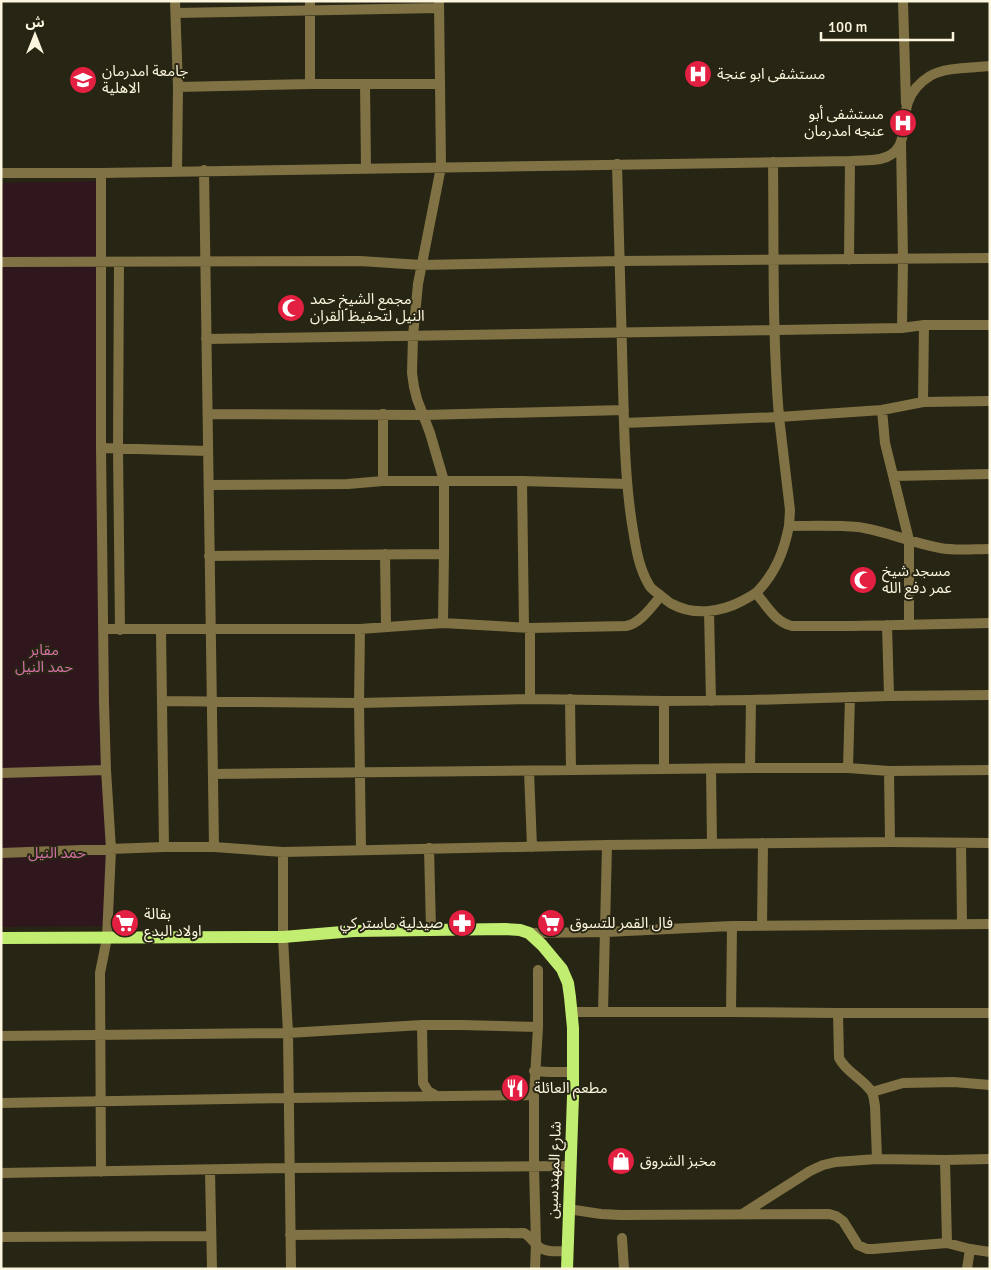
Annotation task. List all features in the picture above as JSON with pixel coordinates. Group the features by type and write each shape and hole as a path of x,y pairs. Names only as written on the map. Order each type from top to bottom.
{"main road":[{"path":"1,938 283,937 354,931 505,929 529,933"},
{"name":"شارع المهندسين","path":"529,933 548,950 562,969 568,983 573,1012 574,1096 567,1269"}],"street":[{"path":"175,1 178,171"},
{"path":"903,1 906,109"},
{"path":"176,13 310,6 439,4 441,167 421,265 412,336 412,373 414,387 437,454 444,481 443,623"},
{"path":"310,6 310,84"},
{"path":"902,328 901,142 908,100 918,86 932,75 948,70 990,66"},
{"path":"365,84 366,168"},
{"path":"178,87 439,84"},
{"path":"1,173 850,161 887,157 893,153 901,142"},
{"path":"849,260 850,161"},
{"path":"617,164 627,484 630,515 639,562 650,588 672,604 687,610 709,611 737,603 756,593 777,565 789,526 790,510 779,417 775,329 773,162"},
{"path":"204,170 214,847"},
{"path":"101,173 101,448 106,770 111,849 107,938 100,973 101,1172"},
{"path":"1,262 360,261 421,265 620,261 990,258"},
{"path":"118,262 120,630"},
{"path":"206,339 902,328 924,325 990,326"},
{"path":"923,402 924,325"},
{"path":"624,423 779,417 882,410 923,402 990,401"},
{"path":"208,414 424,415 624,410"},
{"path":"882,410 885,443 909,540 909,625"},
{"path":"383,414 383,481"},
{"path":"101,448 208,451"},
{"path":"893,476 990,474"},
{"path":"209,485 348,484 383,481 522,481 627,484"},
{"path":"522,481 530,698"},
{"path":"789,526 859,527 946,549 990,549"},
{"path":"385,554 386,627"},
{"path":"210,556 444,554"},
{"path":"756,593 778,620 785,624 802,626 990,623"},
{"path":"104,629 360,629 443,623 527,628 626,626 633,625 641,619 661,596"},
{"path":"709,611 711,701"},
{"path":"887,625 889,696"},
{"path":"360,629 361,850"},
{"path":"161,630 164,847"},
{"path":"162,702 359,703 530,698 711,701 990,695"},
{"path":"848,768 850,697"},
{"path":"570,698 571,770"},
{"path":"750,768 751,700"},
{"path":"664,701 664,769"},
{"path":"213,774 750,768 848,768 889,771 990,770"},
{"path":"711,769 712,844"},
{"path":"1,773 106,770"},
{"path":"529,771 532,847"},
{"path":"889,771 890,842"},
{"path":"762,926 763,843"},
{"path":"1,853 164,847 214,847 283,852 763,843 990,843"},
{"path":"961,843 962,924"},
{"path":"603,1012 607,845"},
{"path":"429,848 431,930"},
{"path":"283,852 283,937 290,1098 291,1269"},
{"path":"529,933 606,932 732,926 990,924"},
{"path":"731,1012 732,926"},
{"path":"535,1269 534,1071 538,1027 538,970"},
{"path":"573,1012 990,1014"},
{"path":"838,1014 839,1058 842,1064 872,1092 875,1106 877,1159"},
{"path":"1,1036 288,1033 461,1025 538,1027"},
{"path":"422,1026 423,1083 428,1091 438,1097"},
{"path":"534,1071 573,1072"},
{"path":"872,1092 903,1083 954,1082 990,1085"},
{"path":"1,1102 534,1096"},
{"path":"743,1214 810,1171 823,1165 877,1159 990,1159"},
{"path":"944,1160 947,1243"},
{"path":"1,1173 571,1166"},
{"path":"210,1170 212,1269"},
{"path":"568,1209 621,1215 800,1213 832,1215 843,1221 858,1244 867,1249 947,1243 990,1252"},
{"path":"290,1235 524,1233 544,1251 568,1251"},
{"path":"1,1237 212,1236"},
{"path":"622,1238 624,1269"},
{"path":"967,1269 970,1249"}],"green space":[{"name":"حمد النيل","path":"100,181 114,926 1,927 1,183"}],"place":[{"name":"مستشفى ابو عنجة","path":"698,74"},
{"name":"جامعة امدرمان الاهلية","path":"83,80"},
{"name":"مستشفى أبو عنجه امدرمان","path":"903,123"},
{"name":"مجمع الشيخ حمد النيل لتحفيظ القران","path":"291,308"},
{"name":"مسجد شيخ عمر دفع الله","path":"863,580"},
{"name":"بقالة اولاد البدع","path":"125,923"},
{"name":"صيدلية ماستر كي","path":"462,923"},
{"name":"فال القمر للتسوق","path":"551,923"},
{"name":"مطعم العائلة","path":"515,1088"},
{"name":"مخبز الشروق","path":"621,1161"}],"park label":[{"name":"مقابر حمد النيل","path":"44,658"}]}
